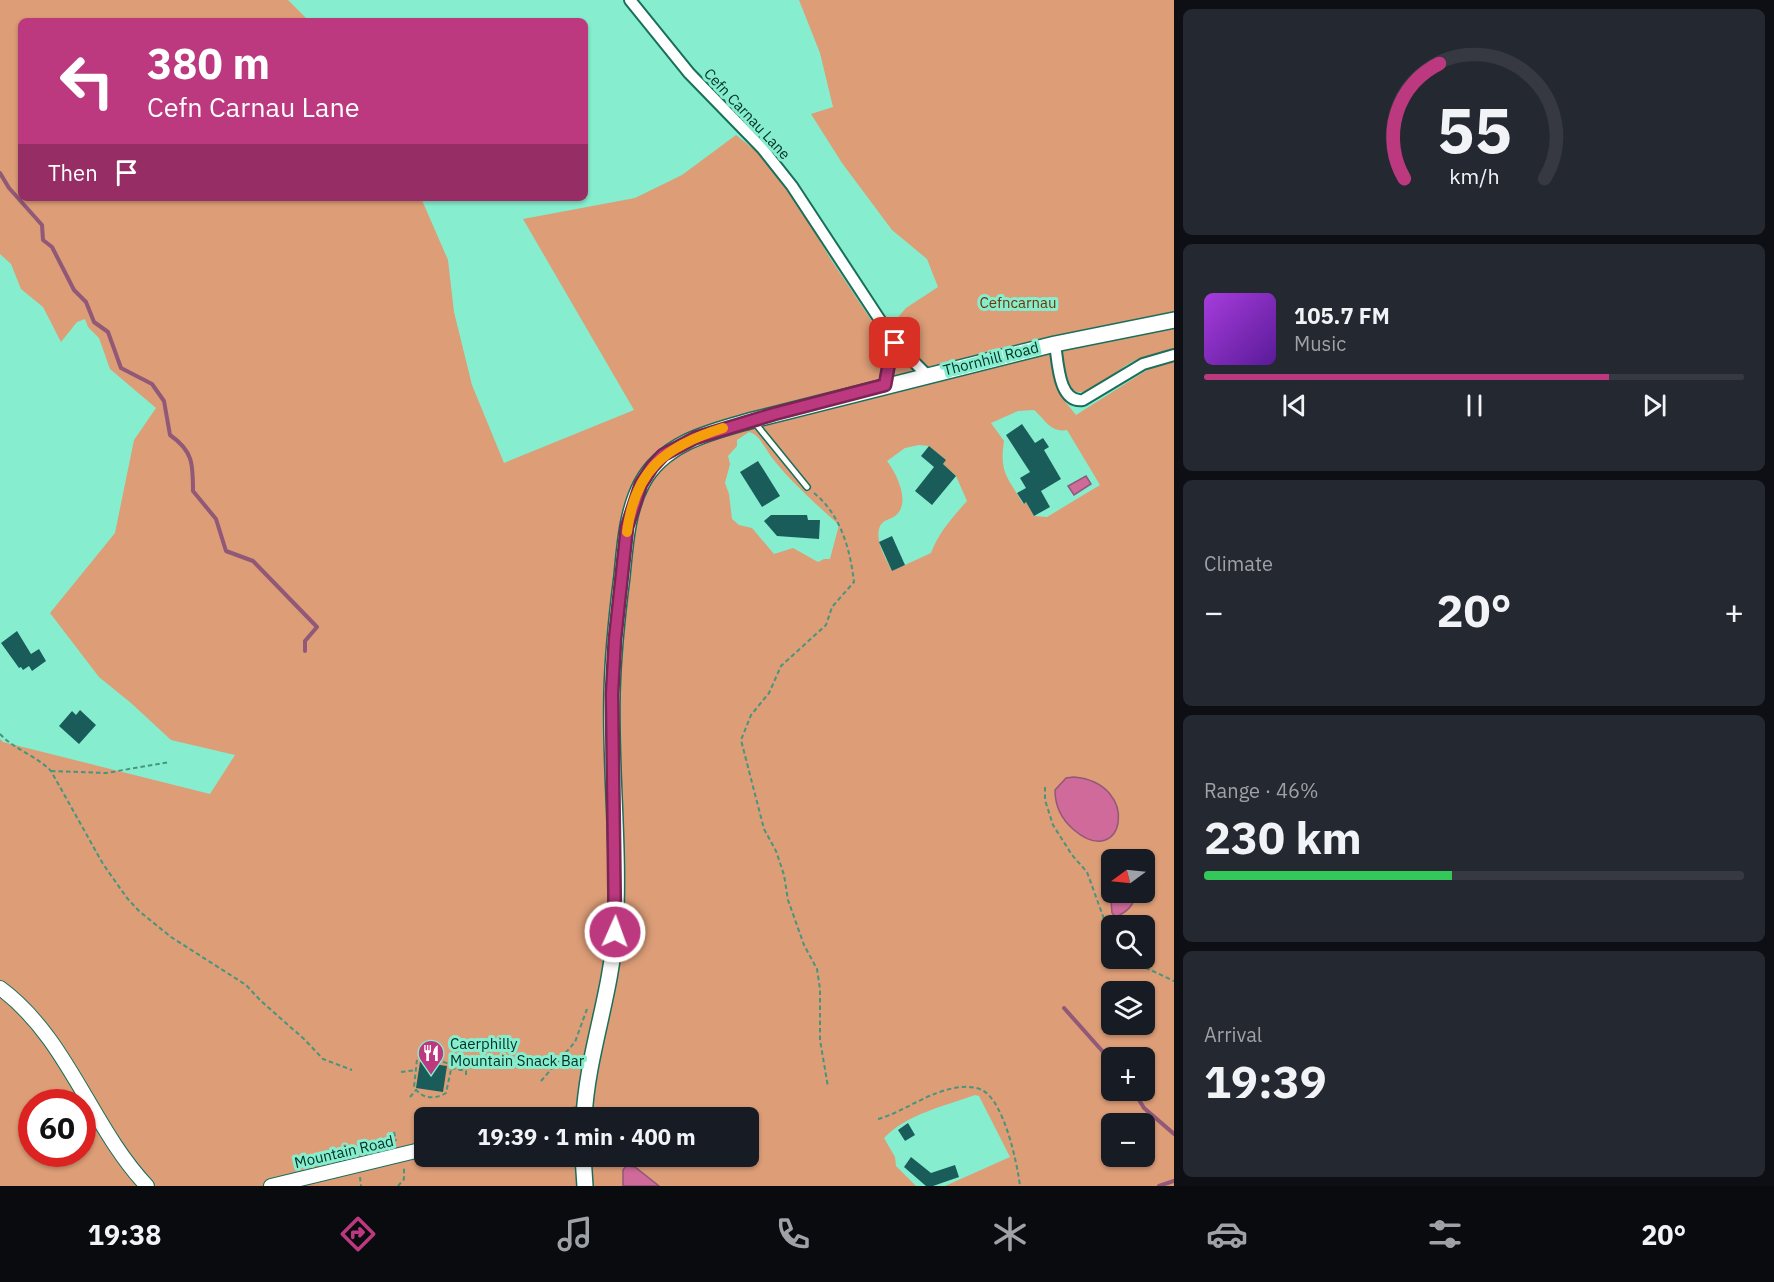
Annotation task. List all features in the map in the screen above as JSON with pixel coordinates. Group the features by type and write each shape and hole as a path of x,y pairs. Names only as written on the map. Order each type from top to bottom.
{"main road":[{"name":"Thornhill Road","path":"585,1107 615,932 612,694 615,639 627,527 641,484 652,467 663,455 695,438 753,420 1055,344 1174,320"},
{"path":"0,988 31,1017 47,1036 118,1148 147,1186"},
{"name":"Mountain Road","path":"272,1186 414,1151"},
{"path":"584,1167 585,1186"}],"street":[{"name":"Cefn Carnau Lane","path":"630,0 689,74 762,148 792,186 895,343 927,375"},
{"path":"885,385 891,352 895,343"},
{"path":"1055,344 1064,390 1071,399 1076,401 1083,400 1143,364 1174,355"}],"lane":[{"path":"753,420 807,487"}],"path":[{"path":"807,487 824,501 839,521 848,549 854,582 832,608 826,625 781,666 769,693 751,715 741,740 764,829 776,851 784,875 788,900 804,945 817,969 820,989 820,1040 828,1087"},
{"path":"0,734 51,771 103,864 139,912 171,938 246,985 323,1059 352,1070"},
{"path":"51,771 106,773 170,762"},
{"path":"1045,787 1045,800 1053,825 1072,855 1087,872 1103,915"},
{"path":"1148,969 1174,981"},
{"path":"541,1081 575,1042 591,1000"},
{"path":"452,1068 446,1093 440,1097 423,1096 414,1087 417,1059 438,1060 452,1065 452,1068 466,1071 466,1075"},
{"path":"401,1072 416,1070"},
{"path":"878,1119 949,1089 972,1087 982,1090 993,1100 998,1110 1013,1149 1020,1186"},
{"path":"410,1097 416,1090"},
{"path":"394,1132 395,1139"},
{"path":"398,1186 404,1179 403,1165"},
{"path":"359,1175 361,1186"}],"green space":[{"name":"Cefncarnau","path":"0,0 288,0 306,18 18,18 18,201 422,201 448,260 454,312 472,385 504,463 634,410 523,219 635,198 682,175 736,135 761,155 801,209 881,335 892,330 892,324 906,308 938,287 927,259 892,230 842,163 811,114 833,107 820,53 799,0 1174,0 1174,355 1160,359 1136,360 1089,390 1073,391 1071,386 1060,395 1076,415 1147,370 1174,360 1174,1186 945,1186 1010,1157 979,1096 975,1095 915,1117 884,1138 895,1157 896,1166 916,1186 0,1186 0,739 3,742 210,794 235,755 171,740 99,677 50,613 115,533 134,440 156,408 110,369 99,338 88,327 85,319 77,322 61,342 43,307 21,289 11,264 0,254","holes":["1034,410 1052,427 1067,430 1100,485 1047,517 1034,516 1026,502 1023,504 1006,475 1003,461 1004,441 991,423 1018,411","749,432 756,436 773,459 804,493 839,525 830,559 818,562 793,548 774,554 752,528 739,525 732,519 729,494 725,483 730,464 728,456 737,446 737,440","919,445 929,446 946,460 943,464 956,476 967,501 951,519 931,553 892,571 878,538 880,526 900,510 902,496 898,480 887,461 905,448"]}],"shaded area":[{"path":"1086,476 1091,484 1074,495 1068,486"},
{"path":"1074,777 1096,783 1110,794 1117,807 1118,822 1114,833 1105,840 1091,840 1074,830 1060,812 1055,790 1066,778"},
{"path":"1111,903 1133,903 1120,915 1112,913"},
{"path":"625,1167 635,1167 659,1186 623,1186 623,1170"}],"building":[{"path":"1022,424 1035,443 1043,438 1049,447 1044,450 1061,479 1041,491 1050,507 1034,516 1026,502 1024,504 1017,493 1026,488 1020,478 1030,472 1006,435"},
{"path":"929,446 946,460 943,464 956,476 932,505 915,491 934,467 921,456"},
{"path":"758,461 780,496 762,507 740,472"},
{"path":"771,515 807,515 808,520 820,520 819,539 777,536 764,521"},
{"path":"892,536 905,565 892,571 879,542"},
{"path":"17,631 31,654 39,649 46,661 32,671 29,666 23,670 19,668 1,643"},
{"path":"80,710 96,725 79,744 59,726 72,711 76,715"},
{"name":"Caerphilly Mountain Snack Bar","path":"420,1062 447,1066 443,1092 416,1088"},
{"path":"908,1123 915,1135 905,1141 898,1130"},
{"path":"911,1157 931,1173 955,1165 959,1177 933,1186 926,1186 904,1167"}],"waterway":[{"path":"0,173 18,198"},
{"path":"21,201 42,225 43,240 52,247 74,290 86,302 94,322 108,332 121,368 152,384 164,401 170,435 178,441 190,459 193,491 216,519 226,551 253,561 317,627 305,641 305,651"},
{"path":"1064,1008 1101,1050"},
{"path":"1140,1101 1144,1108 1174,1134"},
{"path":"1159,1186 1174,1181"}],"slow traffic":[{"path":"627,532 641,484 663,455 679,445 723,428"}],"place":[{"name":"Caerphilly Mountain Snack Bar","path":"431,1076"}],"route":[{"path":"615,932 612,694 615,639 627,527 641,484 663,455 695,438 720,429 885,385 891,352 895,343"}]}
